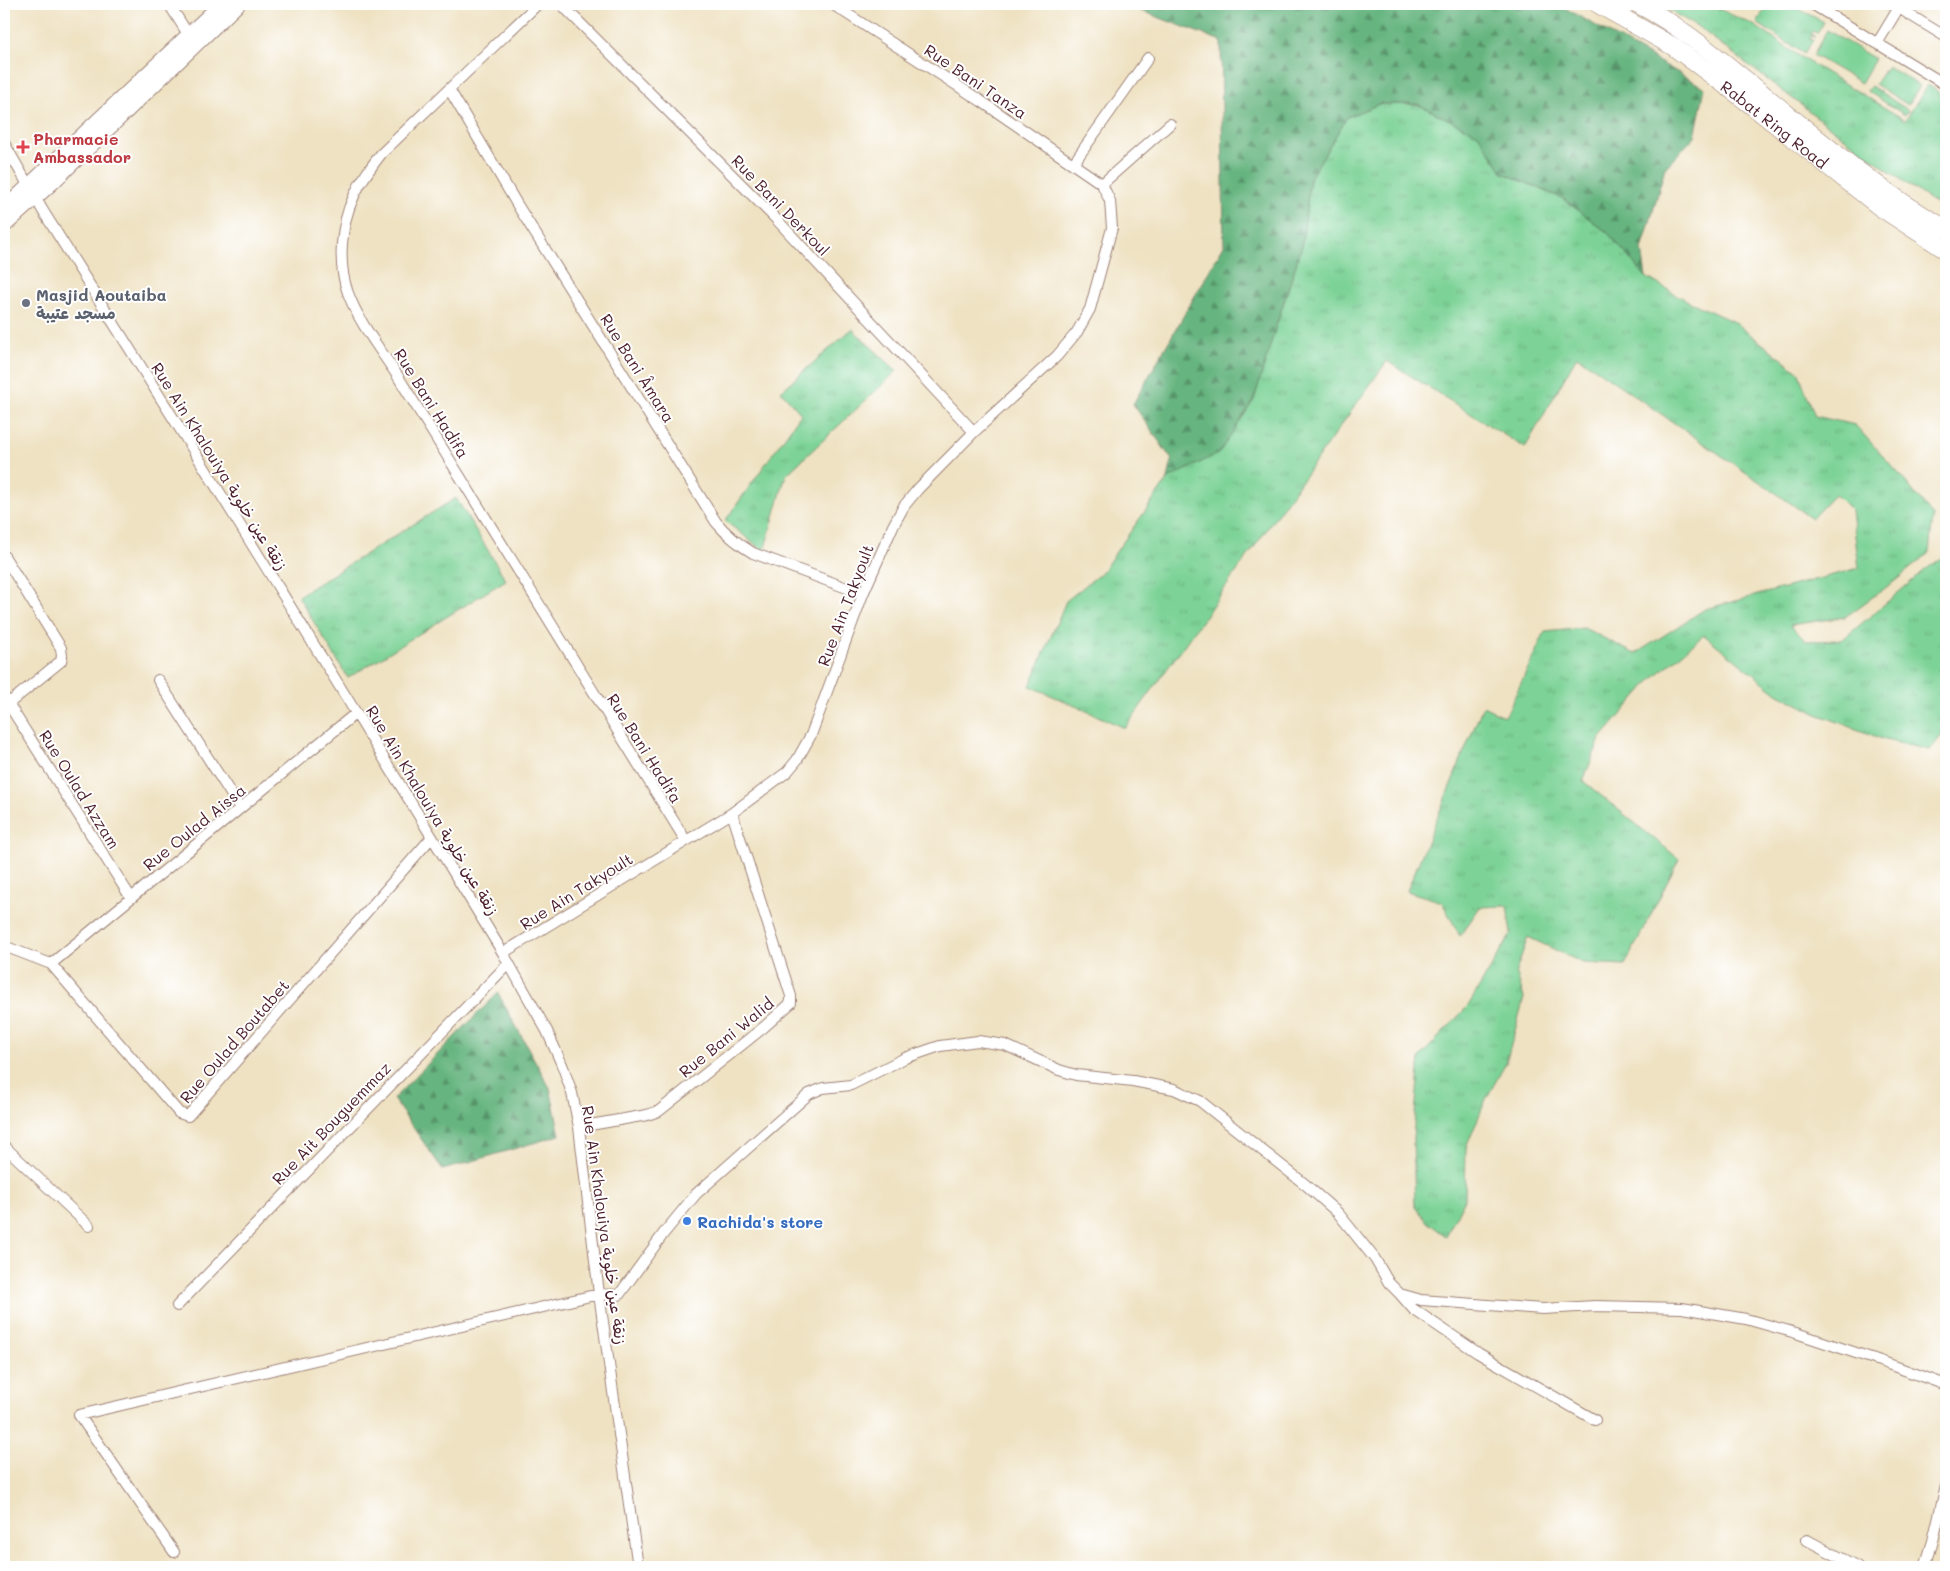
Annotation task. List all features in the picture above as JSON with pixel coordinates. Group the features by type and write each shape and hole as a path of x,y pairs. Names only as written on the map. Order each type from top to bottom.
{"highway":[{"name":"Rabat Ring Road","path":"1598,4 1674,47 1736,93 1880,207 1946,250"},
{"name":"Rabat Ring Road","path":"1638,4 1683,32 1729,66 1859,171 1946,228"}],"street":[{"path":"169,4 192,39"},
{"path":"192,39 220,4"},
{"path":"4,226 31,193 192,39 238,4"},
{"name":"Rue Bani Hadifa","path":"538,4 381,154 365,175 353,196 346,218 342,245 342,269 348,292 360,319 398,375 686,841"},
{"name":"Rue Bani Derkoul","path":"561,4 778,220 974,432"},
{"name":"Rue Bani Tanza","path":"832,4 981,101 1102,184"},
{"path":"1812,4 1878,42 1946,86"},
{"path":"1878,42 1898,5 1946,37"},
{"path":"1073,164 1148,58"},
{"name":"Rue Bani Âmara","path":"449,88 518,206 721,528 738,544 753,553 863,594"},
{"path":"1102,184 1170,124"},
{"name":"Rue Ain Khalouiya زنقة عين خلوية","path":"4,143 31,193 356,713 506,958 547,1030 572,1094 579,1127 599,1294 638,1567"},
{"name":"Rue Ain Takyoult","path":"506,958 732,813 787,772 801,755 811,735 863,594 893,526 904,506 918,489 974,432 1057,356 1077,332 1090,309 1112,228 1110,200 1102,184"},
{"path":"4,209 31,193"},
{"path":"4,556 61,648 62,656 61,661 6,700"},
{"path":"158,680 240,808"},
{"name":"Rue Oulad Azzam","path":"6,700 131,898"},
{"name":"Rue Oulad Aissa","path":"51,964 356,713"},
{"name":"Rue Bani Walid","path":"579,1127 647,1115 659,1110 764,1027 790,1003 791,996 732,813"},
{"name":"Rue Oulad Boutabet","path":"4,946 51,964 179,1113 188,1116 432,837"},
{"name":"Rue Ait Bouguemmaz","path":"177,1306 506,958"},
{"path":"174,1552 79,1415 599,1294 619,1295 664,1233 696,1194 809,1094 823,1088 852,1085 905,1058 929,1049 978,1041 1005,1046 1059,1070 1076,1075 1133,1081 1174,1089 1200,1102 1306,1185 1338,1213 1375,1259 1388,1283 1413,1309 1470,1348 1595,1420"},
{"path":"4,1146 89,1226"},
{"path":"1400,1294 1421,1300 1543,1309 1595,1306 1682,1308 1746,1319 1796,1333 1880,1360 1946,1385"},
{"path":"1925,1567 1934,1540 1946,1486"},
{"path":"1807,1540 1858,1567"}],"green space":[{"path":"1123,4 1558,4 1705,88 1695,136 1665,168 1642,250 1646,277 1608,233 1562,198 1503,173 1478,134 1417,104 1379,104 1347,117 1310,178 1302,246 1254,400 1219,453 1168,479 1172,460 1133,404 1224,245 1221,41"},
{"path":"1657,4 1708,4 1754,25 1802,58 1905,120 1928,85 1946,97 1946,210 1855,146 1697,26"},
{"path":"1767,4 1789,4 1824,22 1817,33 1813,31 1811,34 1815,37 1811,36 1810,39 1813,40 1804,54 1757,23"},
{"path":"1827,30 1875,59 1861,83 1813,55"},
{"path":"1887,66 1920,86 1908,105 1875,84"},
{"path":"1871,86 1908,110 1905,115 1867,91"},
{"path":"1379,104 1417,104 1478,134 1503,173 1562,198 1608,233 1646,277 1686,300 1734,322 1798,371 1815,416 1855,425 1900,475 1933,516 1929,553 1895,581 1845,617 1790,625 1806,641 1842,640 1925,570 1946,555 1946,730 1930,750 1885,740 1817,714 1777,693 1704,635 1652,679 1600,739 1583,781 1679,859 1625,965 1583,963 1528,937 1516,971 1524,998 1506,1063 1486,1099 1466,1148 1465,1199 1446,1236 1427,1222 1415,1206 1413,1138 1420,1057 1468,1006 1511,934 1507,906 1480,907 1460,936 1442,902 1407,891 1483,706 1505,717 1545,632 1584,628 1635,654 1705,609 1859,568 1852,511 1835,494 1812,518 1577,356 1525,448 1387,361 1125,728 1030,686 1066,601 1101,573 1168,479 1219,453 1278,320 1302,246 1310,178 1347,117"},
{"path":"852,329 897,371 786,475 764,551 725,521 801,414 781,391"},
{"path":"456,498 506,580 348,678 298,596"},
{"path":"498,993 550,1088 560,1135 443,1170 393,1099"}],"place":[{"name":"Pharmacie Ambassador","path":"23,147"},
{"name":"Masjid Aoutaiba مسجد عتيبة","path":"26,303"},
{"name":"Rachida's store","path":"687,1221"}]}
